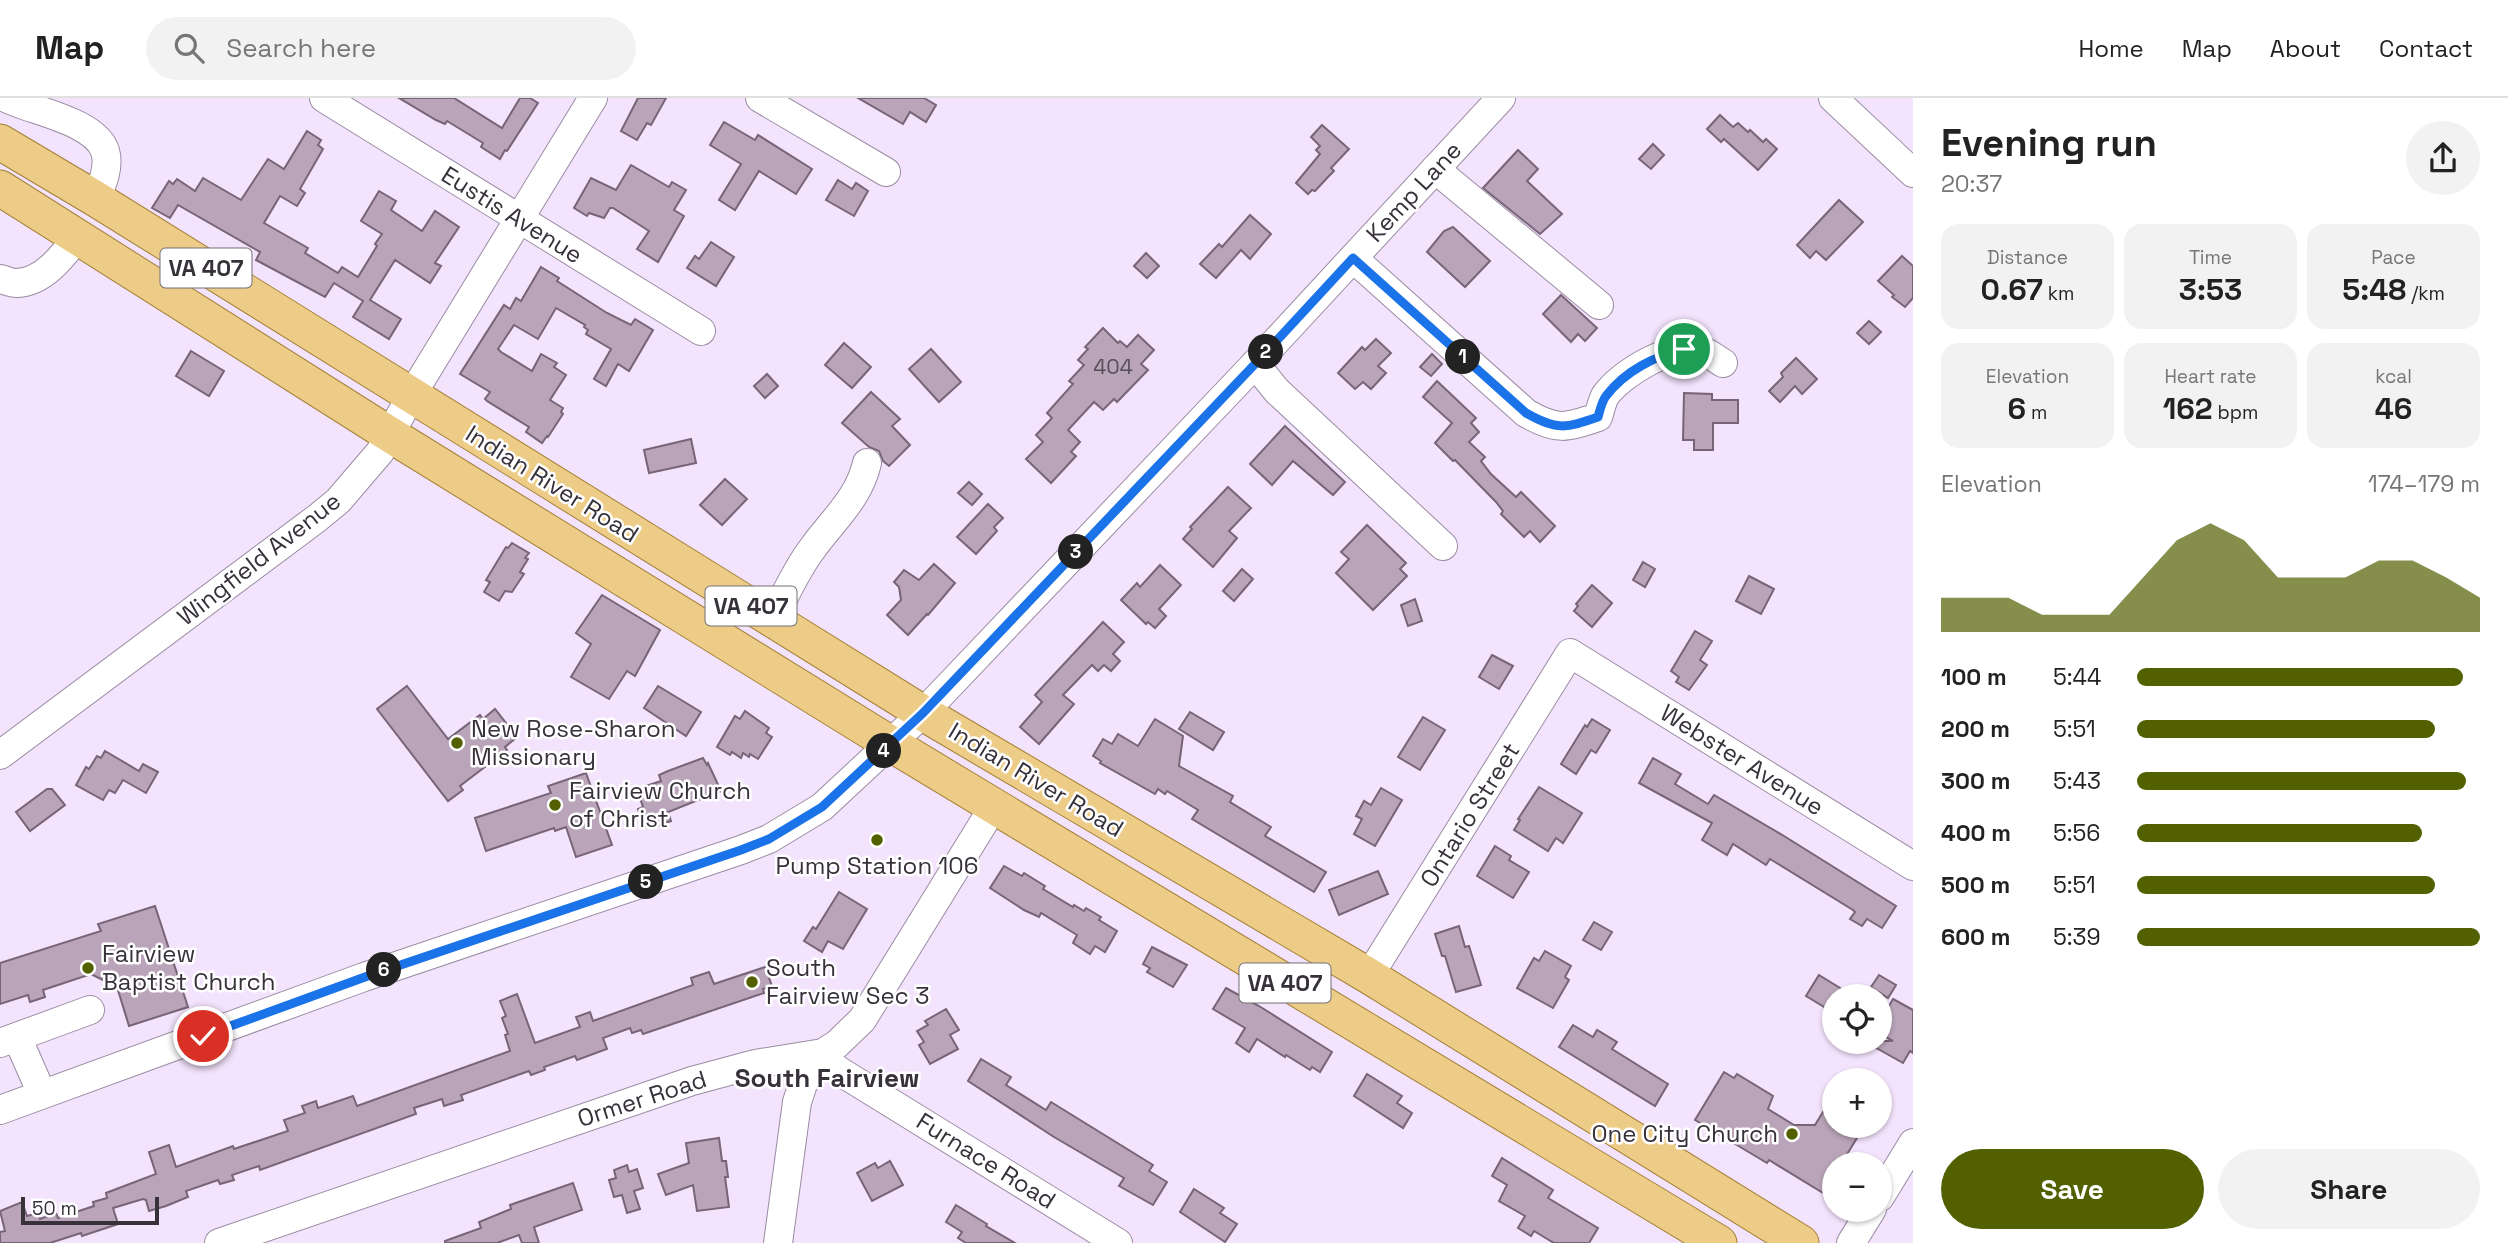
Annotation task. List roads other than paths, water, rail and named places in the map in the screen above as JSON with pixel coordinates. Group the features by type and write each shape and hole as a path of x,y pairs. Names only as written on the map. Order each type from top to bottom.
{"main road":[{"name":"Indian River Road","path":"0,142 923,713 1369,976 1801,1243"},
{"name":"Indian River Road","path":"0,188 389,434 891,744 1719,1243"}],"street":[{"path":"6,98 74,123 96,138 105,150 106,166 96,199"},
{"name":"Eustis Avenue","path":"324,98 701,331"},
{"name":"Wingfield Avenue","path":"0,755 316,519 338,501 358,479 380,452 411,396 593,98"},
{"path":"760,98 886,172"},
{"name":"Kemp Lane","path":"0,1110 365,977 741,850 769,839 822,807 923,713 1255,364 1501,98"},
{"path":"1833,98 1913,173"},
{"path":"1435,169 1599,305"},
{"path":"0,279 16,283 33,279 62,257 78,236"},
{"path":"1353,258 1526,413 1543,423 1566,428 1598,417 1605,397 1628,375 1660,355 1684,349 1701,350 1723,363"},
{"path":"1255,364 1277,391 1443,546"},
{"path":"772,620 811,551 863,482 867,463"},
{"name":"Webster Avenue","path":"1570,653 1913,866"},
{"name":"Ontario Street","path":"1369,976 1570,653"},
{"name":"Ormer Road","path":"219,1243 692,1081 755,1064 823,1053 837,1044 862,1020 994,806"},
{"path":"42,1094 9,1040 90,1010"},
{"path":"778,1243 797,1102 803,1084 823,1053"},
{"name":"Furnace Road","path":"823,1053 836,1069 1118,1243"},
{"path":"1892,1178 1913,1143"},
{"path":"1851,1243 1864,1222"}],"place":[{"name":"New Rose-Sharon Missionary","path":"457,743"},
{"name":"Fairview Church of Christ","path":"555,805"},
{"name":"Pump Station 106","path":"877,840"},
{"name":"Fairview Baptist Church","path":"88,968"},
{"name":"South Fairview Sec 3","path":"752,982"},
{"name":"One City Church","path":"1792,1134"}],"district":[{"name":"South Fairview","path":"827,1078"}]}
